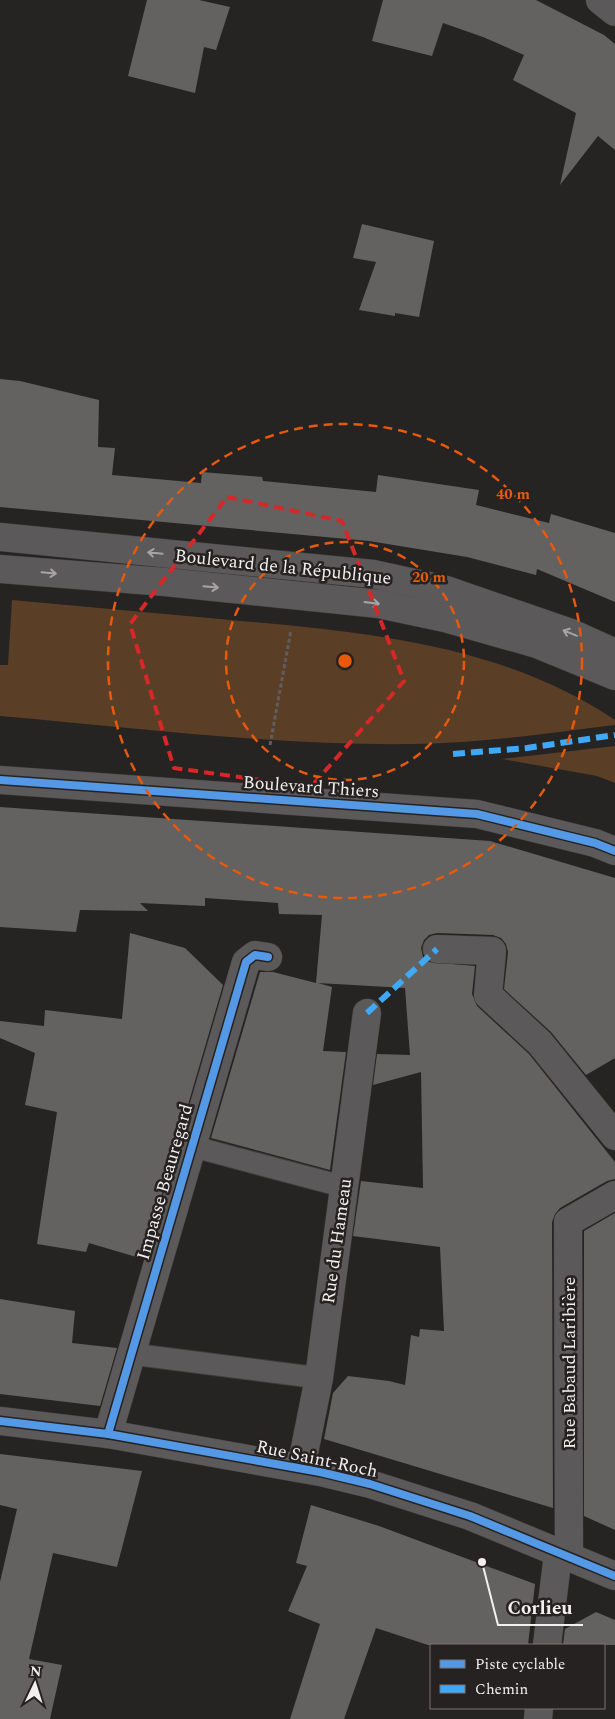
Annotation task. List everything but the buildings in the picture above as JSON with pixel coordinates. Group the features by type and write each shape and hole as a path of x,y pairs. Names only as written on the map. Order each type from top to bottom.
{"street":[{"path":"600,0 615,12"},
{"name":"Boulevard de la République","path":"0,537 373,574 446,590 571,633 615,653"},
{"name":"Boulevard de la République","path":"0,569 298,595 379,604 445,618 538,644 615,676"},
{"name":"Boulevard Thiers","path":"0,780 478,814 595,843 615,851"},
{"path":"437,949 492,951 488,995 540,1043 615,1136"},
{"name":"Impasse Beauregard","path":"108,1434 246,962 256,955 268,957"},
{"name":"Rue du Hameau","path":"301,1468 319,1378 367,1013"},
{"name":"Rue Babaud Laribière","path":"563,1556 568,1222 615,1195"},
{"name":"Rue Saint-Roch","path":"0,1421 108,1434 301,1468 370,1484 470,1516 615,1576"},
{"path":"547,1644 563,1556"}],"lane":[{"path":"191,1146 345,1187"},
{"path":"132,1354 319,1378"}],"path":[{"path":"270,745 298,595"}],"highlighted area":[{"path":"227,497 342,521 404,681 311,787 174,768 130,624"}],"shaded area":[{"path":"12,600 331,630 430,646 479,658 526,674 572,694 615,720 615,725 465,742 363,744 259,739 0,716 0,665 8,665"},
{"path":"615,746 615,783 597,776 502,759"}],"marked path":[{"path":"453,754 527,748 615,735"},
{"path":"367,1013 437,949"}],"cycle path":[{"path":"0,780 477,814 595,843 615,851"},
{"path":"108,1434 246,962 255,955 268,957"},
{"path":"0,1421 108,1434 320,1472 370,1484 470,1516 615,1576"}],"place":[{"name":"Corlieu","path":"482,1562"}]}
